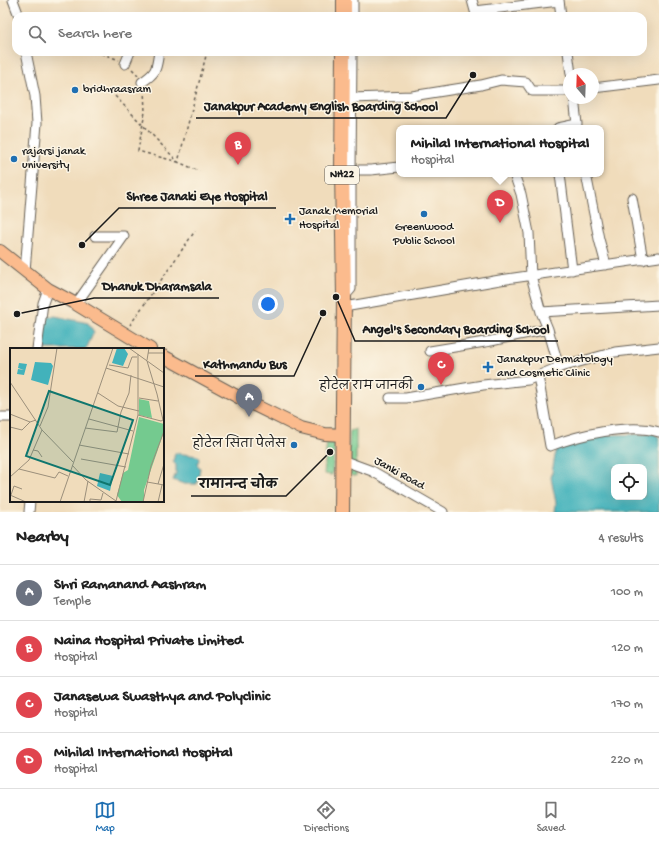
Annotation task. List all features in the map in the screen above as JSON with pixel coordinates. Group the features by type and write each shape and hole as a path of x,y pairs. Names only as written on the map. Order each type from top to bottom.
{"highway":[{"path":"344,0 344,12"},
{"name":"NH22","path":"342,512 346,170 343,56"}],"main road":[{"path":"0,250 48,288 148,348"},
{"path":"164,357 240,398 301,428 325,434 342,435"}],"street":[{"path":"13,0 18,12"},
{"path":"353,0 353,12"},
{"path":"472,0 475,11 559,0 560,12"},
{"path":"25,271 37,123 35,96 27,56"},
{"path":"125,64 128,56"},
{"path":"142,82 152,76 156,70 158,56"},
{"name":"NH22","path":"346,170 352,98 352,56"},
{"path":"569,56 570,68"},
{"path":"352,98 412,96 481,85 501,80 526,82 532,91 563,91"},
{"path":"599,87 659,80"},
{"path":"575,104 577,125"},
{"path":"346,170 396,168"},
{"path":"515,177 521,194 529,233 531,276 559,367"},
{"path":"560,177 572,270"},
{"path":"587,177 606,265"},
{"path":"632,198 643,260"},
{"path":"76,304 124,236 95,236"},
{"path":"344,302 659,257"},
{"path":"37,348 43,303 48,288"},
{"path":"541,312 659,305"},
{"path":"430,351 491,342 548,329"},
{"path":"390,398 406,398 483,385 528,380 559,367 615,352 659,347"},
{"path":"538,376 550,446 569,439 611,431 637,428 659,432"},
{"name":"Janki Road","path":"342,460 372,471 443,512"},
{"path":"29,512 30,502"}],"path":[{"path":"111,56 125,64 138,75 142,82 145,93 145,112 138,151 178,162 199,171"},
{"path":"178,162 206,56"},
{"path":"115,96 178,162"},
{"path":"125,334 195,231"}],"green space":[{"path":"328,429 336,430 332,475 324,474"},
{"path":"356,429 356,476 347,475 350,431"}],"water":[{"path":"55,316 88,323 94,332 86,348 41,348 45,321 48,317"},
{"path":"654,434 658,436 659,512 555,512 556,503 551,478 557,449 564,443 602,435"},
{"path":"175,453 198,456 199,460 197,464 200,468 197,484 184,484 173,480 176,473 176,465 173,462"}],"place":[{"name":"Janakpur Academy English Boarding School","path":"473,75"},
{"name":"bridhraasram","path":"75,90"},
{"name":"rajarsi janak university","path":"14,159"},
{"name":"Naina Hospital Private Limited","path":"238,165"},
{"name":"Greenwood Public School","path":"424,214"},
{"name":"Janak Memorial Hospital","path":"290,219"},
{"name":"Mihilal International Hospital","path":"500,223"},
{"name":"Shree Janaki Eye Hospital","path":"82,245"},
{"name":"Angel's Secondary Boarding School","path":"336,297"},
{"name":"Kathmandu Bus","path":"323,313"},
{"name":"Dhanuk Dharamsala","path":"17,314"},
{"name":"Janakpur Dermatology and Cosmetic Clinic","path":"488,367"},
{"name":"Janasewa Swasthya and Polyclinic","path":"441,385"},
{"name":"होटेल राम जानकी","path":"421,387"},
{"name":"Shri Ramanand Aashram","path":"249,417"},
{"name":"होटेल सिता पेलेस","path":"294,445"},
{"name":"रामानन्द चोक","path":"330,452"}]}
